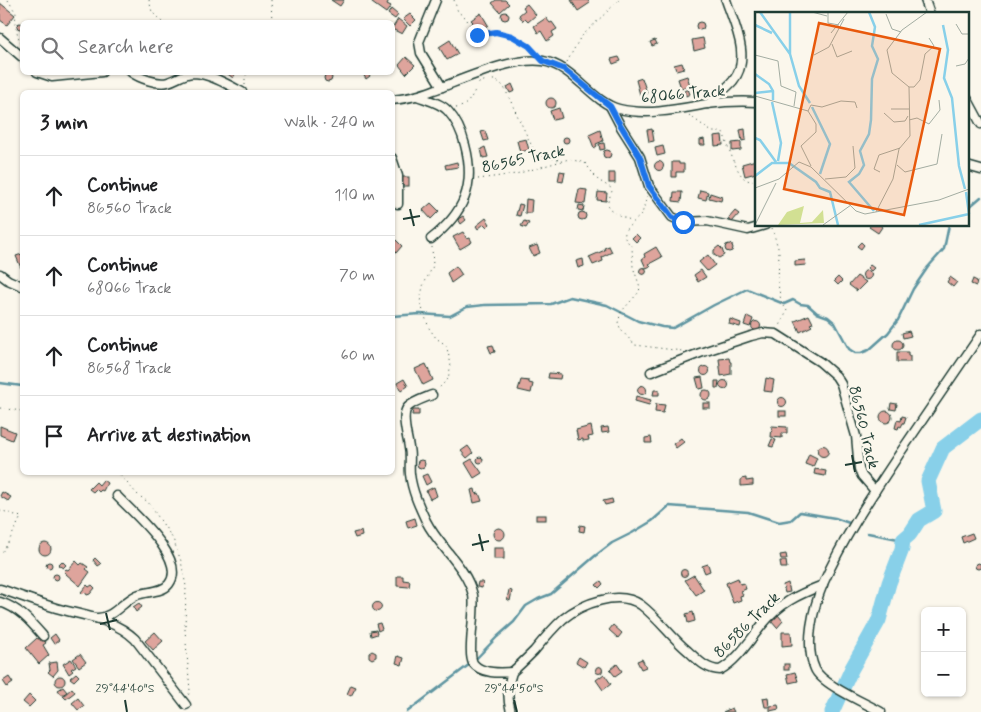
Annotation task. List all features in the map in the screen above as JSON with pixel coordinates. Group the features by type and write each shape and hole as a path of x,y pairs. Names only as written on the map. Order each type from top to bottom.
{"street":[{"path":"436,0 419,42 421,53 442,87"},
{"path":"708,104 736,77 742,58 726,0"},
{"path":"925,0 929,12"},
{"path":"0,38 20,55"},
{"name":"68066 Track","path":"395,100 417,96 504,66 528,61 543,61 564,69 610,106 634,111 681,109 708,104 755,102"},
{"path":"43,75 52,77 72,75"},
{"path":"136,75 140,78 162,82 170,81 182,75"},
{"path":"202,75 241,90"},
{"path":"417,96 448,110 463,138 468,154 470,180 463,201 457,213 446,227 431,239"},
{"path":"968,100 981,124"},
{"path":"610,106 640,157 649,186 672,217 683,222 707,221 748,230 762,226"},
{"path":"968,166 981,170"},
{"path":"395,167 398,176 398,204"},
{"path":"0,274 20,285"},
{"path":"652,372 751,336 763,333 776,334"},
{"name":"86560 Track","path":"776,334 829,368 839,381 856,436 859,469 862,476 875,491"},
{"path":"881,712 824,680 815,671 809,643 813,617 823,585 875,491 981,334"},
{"path":"432,395 408,407 405,414 405,426 410,450 410,472 414,493 426,522 435,537 465,575 473,594 473,636 470,651 472,660 476,666 485,671 512,672 508,694 511,712"},
{"path":"98,618 109,616 135,596 165,587 171,581 173,573 169,557 161,541 117,496"},
{"name":"86586 Track","path":"512,672 556,626 573,612 601,601 621,598 641,605 704,665 720,670 729,663 764,623 790,599 823,585"},
{"path":"0,589 56,608 98,618 125,630 135,639 186,705"},
{"path":"0,602 13,607 25,615 43,636"}],"path":[{"path":"8,0 16,13 15,25 20,41"},
{"path":"149,0 152,12 160,20"},
{"path":"271,0 272,20"},
{"path":"454,0 458,12 465,17 477,35 496,32 512,36 529,46 543,61"},
{"path":"564,69 576,42 619,0"},
{"path":"244,90 246,75"},
{"path":"448,110 464,107 479,83 491,79 499,82 504,87 536,155 560,161"},
{"path":"681,109 712,132 723,132 730,153 741,175 746,180 755,182"},
{"name":"86565 Track","path":"470,180 516,174 560,161 576,159 585,163 598,180 611,188 609,208 613,212 632,221"},
{"path":"649,186 642,214 632,221 626,229 624,237 632,247 634,267 640,287 639,292 621,312 618,323 621,330 635,345 682,351"},
{"path":"771,226 779,251 778,284 781,301 787,311 776,334"},
{"path":"431,239 433,266 422,286 420,302 429,328 436,338 446,345 451,364 448,379 432,395"},
{"path":"0,408 20,411"},
{"path":"0,510 21,518 3,552 0,554"}],"building":[{"path":"331,0 344,0 340,6"},
{"path":"374,0 389,0 387,4 391,6 386,13 372,3"},
{"path":"496,0 505,0 509,4 500,12 492,3"},
{"path":"571,0 587,0 590,3 578,11"},
{"path":"0,3 15,15 7,25 0,20"},
{"path":"527,4 536,15 528,22 525,19 523,21 519,15 525,10 523,7"},
{"path":"391,9 398,15 395,19 388,14"},
{"path":"505,12 509,16 505,20 501,16"},
{"path":"481,13 488,25 478,32 471,20"},
{"path":"410,14 416,20 410,26 403,19"},
{"path":"546,18 557,29 552,32 554,36 547,41 541,31 538,33 534,26"},
{"path":"398,19 407,26 402,34 395,30 395,24"},
{"path":"700,22 704,26 700,30 696,26"},
{"path":"703,38 705,48 694,51 692,40"},
{"path":"450,40 458,54 447,60 439,47"},
{"path":"655,40 657,44 652,46 650,42"},
{"path":"406,57 415,65 406,74 399,65"},
{"path":"619,57 621,61 613,64 611,59"},
{"path":"682,63 684,68 676,70 674,65"},
{"path":"325,75 331,75 331,81 325,81"},
{"path":"687,76 690,85 681,88 678,79"},
{"path":"642,78 647,93 640,95 636,80"},
{"path":"512,84 515,91 510,93 507,87"},
{"path":"688,89 690,94 686,96 684,91"},
{"path":"549,98 553,98 556,103 555,107 549,108 546,105 546,101"},
{"path":"559,108 562,118 553,120 550,111"},
{"path":"652,129 654,141 649,142 647,130"},
{"path":"745,129 746,140 742,141 740,130"},
{"path":"600,130 603,141 596,144 597,146 594,148 589,135"},
{"path":"485,131 488,140 484,141 481,132"},
{"path":"722,135 723,145 715,146 714,136"},
{"path":"566,137 569,140 566,143 563,140"},
{"path":"526,139 529,150 520,152 517,141"},
{"path":"704,139 705,145 700,145 700,140"},
{"path":"741,142 741,150 732,151 732,143"},
{"path":"604,143 605,149 600,150 599,144"},
{"path":"663,146 665,154 657,156 655,148"},
{"path":"485,147 488,157 483,158 481,149"},
{"path":"607,150 611,154 607,158 603,154"},
{"path":"755,160 755,173 745,176 742,164"},
{"path":"457,162 458,167 446,169 445,165"},
{"path":"659,162 663,166 659,170 655,166"},
{"path":"672,162 684,164 684,172 676,172 676,177 672,177"},
{"path":"560,171 565,172 563,182 558,181"},
{"path":"609,173 615,173 615,183 609,183"},
{"path":"401,177 409,177 409,186 401,186"},
{"path":"579,189 587,190 585,204 576,203"},
{"path":"700,190 708,192 706,200 698,198"},
{"path":"598,192 607,193 606,201 597,200"},
{"path":"674,192 682,192 681,202 673,201"},
{"path":"710,193 722,197 721,201 709,198"},
{"path":"526,199 532,200 531,213 525,213"},
{"path":"431,203 439,211 431,219 423,210"},
{"path":"519,204 523,205 520,216 516,215"},
{"path":"579,205 584,206 583,211 578,210"},
{"path":"735,211 739,214 732,222 728,219"},
{"path":"582,212 586,216 582,220 578,216"},
{"path":"463,216 466,220 461,224 458,219"},
{"path":"486,218 490,224 487,227 484,224 478,229 476,226"},
{"path":"524,221 529,223 526,228 521,226"},
{"path":"882,226 882,227 878,233 869,227"},
{"path":"463,232 467,239 470,238 472,242 460,249 453,237"},
{"path":"636,234 640,238 636,242 632,238"},
{"path":"395,241 402,246 396,253 395,252"},
{"path":"861,242 864,245 861,249 857,246"},
{"path":"729,244 733,248 729,252 725,248"},
{"path":"537,245 540,253 533,256 529,248"},
{"path":"609,246 612,252 602,257 603,261 593,265 589,257 605,250 604,248"},
{"path":"719,246 724,255 719,258 714,255 714,250"},
{"path":"656,247 662,257 649,264 651,266 646,268 642,259 645,257 644,254"},
{"path":"20,255 20,266 16,256"},
{"path":"708,255 715,265 707,271 699,262"},
{"path":"583,259 584,266 578,268 576,261"},
{"path":"805,260 806,265 795,266 795,261"},
{"path":"870,265 874,268 871,271 867,268"},
{"path":"456,266 462,275 451,283 447,273"},
{"path":"643,267 647,271 643,275 639,271"},
{"path":"701,270 706,277 698,282 694,275"},
{"path":"867,271 871,275 867,279 863,275"},
{"path":"857,276 866,282 857,291 849,285"},
{"path":"838,277 842,281 838,285 834,281"},
{"path":"950,277 957,282 953,287 947,282"},
{"path":"973,279 977,281 976,286 971,284"},
{"path":"809,315 813,323 810,324 812,326 800,332 795,321"},
{"path":"747,316 753,319 750,327 744,325"},
{"path":"730,319 741,323 740,327 729,324"},
{"path":"756,322 760,326 756,330 752,326"},
{"path":"909,331 911,336 903,338 902,333"},
{"path":"898,340 903,345 898,350 893,345"},
{"path":"493,345 495,352 491,353 488,346"},
{"path":"897,352 908,352 910,362 897,362"},
{"path":"729,358 731,374 721,376 719,359"},
{"path":"426,364 433,380 423,385 415,369"},
{"path":"705,367 709,371 705,375 701,371"},
{"path":"549,373 561,374 560,379 548,378"},
{"path":"702,377 704,388 699,389 696,378"},
{"path":"766,378 774,380 772,392 764,391"},
{"path":"404,379 408,386 401,391 397,383"},
{"path":"521,380 529,381 529,383 533,384 531,393 518,390"},
{"path":"724,380 729,385 724,390 719,385"},
{"path":"715,381 719,381 718,388 715,388"},
{"path":"642,386 646,390 642,394 638,390"},
{"path":"654,390 659,390 659,395 653,395"},
{"path":"706,390 711,395 706,400 701,395"},
{"path":"636,396 651,400 649,405 635,401"},
{"path":"782,397 787,402 782,407 777,402"},
{"path":"703,403 710,403 710,408 703,408"},
{"path":"891,403 897,404 896,410 890,409"},
{"path":"656,404 665,405 663,413 655,412"},
{"path":"413,410 419,410 419,415 412,415"},
{"path":"779,411 786,411 786,416 779,416"},
{"path":"888,411 891,412 891,422 884,423 881,422 880,415 881,412"},
{"path":"902,416 906,417 904,423 898,429 895,428 897,420 901,421"},
{"path":"0,426 15,432 12,440 0,435"},
{"path":"591,426 593,436 588,437 589,440 578,440 576,430"},
{"path":"772,426 787,427 787,433 782,433 782,438 771,437"},
{"path":"608,427 609,432 602,433 601,428"},
{"path":"651,437 652,443 645,443 645,438"},
{"path":"681,438 684,442 676,448 673,444"},
{"path":"772,439 776,440 773,447 769,446"},
{"path":"823,445 829,451 823,457 817,451"},
{"path":"468,446 473,453 467,458 461,451"},
{"path":"809,454 817,458 813,467 805,464"},
{"path":"480,457 483,460 480,463 477,460"},
{"path":"472,459 482,473 474,478 465,463"},
{"path":"421,460 425,464 421,468 417,464"},
{"path":"815,469 826,471 825,476 814,474"},
{"path":"427,474 431,482 426,485 422,476"},
{"path":"746,478 746,481 753,480 753,485 741,486 741,479"},
{"path":"103,480 107,483 103,491 99,492 96,489 93,492 89,489 96,482 99,485"},
{"path":"434,487 437,496 430,499 426,491"},
{"path":"475,489 476,494 479,493 482,501 474,503 471,490"},
{"path":"2,492 11,497 8,501 0,496"},
{"path":"612,499 613,503 605,505 603,501"},
{"path":"536,515 546,515 546,520 536,520"},
{"path":"415,518 417,525 408,528 406,521"},
{"path":"580,525 585,526 584,532 579,531"},
{"path":"501,528 504,529 504,539 497,540 494,539 493,532 494,529"},
{"path":"361,531 362,536 355,538 353,533"},
{"path":"972,533 974,538 963,543 961,537"},
{"path":"43,543 47,543 51,549 47,555 43,555 39,551 39,547"},
{"path":"494,548 504,548 504,559 494,559"},
{"path":"786,554 787,559 781,559 780,555"},
{"path":"95,558 101,564 98,566 93,560"},
{"path":"62,561 66,565 63,568 58,565"},
{"path":"76,561 80,565 82,563 88,567 86,569 90,572 80,586 64,571 68,570"},
{"path":"780,561 786,561 787,568 781,568"},
{"path":"49,562 52,565 49,568 46,565"},
{"path":"978,563 981,566 978,569 975,566"},
{"path":"708,564 710,571 705,573 702,566"},
{"path":"684,569 688,573 684,577 680,573"},
{"path":"56,574 59,577 56,580 53,577"},
{"path":"694,575 704,590 696,595 685,580"},
{"path":"397,576 403,576 403,580 410,581 409,587 397,586"},
{"path":"738,578 740,584 744,583 746,589 741,591 743,595 740,596 741,600 733,603 726,583"},
{"path":"601,581 603,584 599,588 596,585"},
{"path":"478,582 483,582 482,588 477,587"},
{"path":"788,583 790,592 785,593 783,585"},
{"path":"87,585 89,587 92,585 95,588 87,595 85,592 83,594 81,592"},
{"path":"509,590 512,591 510,601 507,599"},
{"path":"377,602 382,607 377,612 372,607"},
{"path":"139,603 142,607 136,612 133,607"},
{"path":"693,612 695,621 688,623 686,614"},
{"path":"778,615 783,621 777,628 771,621"},
{"path":"380,623 382,629 378,631 376,624"},
{"path":"613,625 622,633 618,638 609,630"},
{"path":"376,630 377,634 371,636 370,631"},
{"path":"155,632 163,641 153,650 145,641"},
{"path":"782,632 791,632 792,645 782,646"},
{"path":"55,634 59,640 54,644 50,638"},
{"path":"41,637 46,643 43,645 49,655 39,664 26,648 37,638"},
{"path":"372,651 376,653 376,657 372,659 369,657 369,653"},
{"path":"80,654 86,662 79,667 73,659"},
{"path":"398,656 404,658 402,665 396,663"},
{"path":"579,657 587,662 584,667 576,662"},
{"path":"71,659 76,666 71,669 73,671 69,674 63,664"},
{"path":"642,659 646,667 641,669 637,661"},
{"path":"57,662 58,670 53,676 48,672 50,670 49,663"},
{"path":"617,664 622,671 615,676 610,670"},
{"path":"784,664 789,664 789,670 784,670"},
{"path":"599,666 603,670 599,674 595,670"},
{"path":"795,672 798,681 789,683 787,674"},
{"path":"76,673 79,676 74,681 70,678"},
{"path":"604,674 611,684 603,690 596,680"},
{"path":"58,676 62,676 65,681 64,685 58,686 55,683 55,679"},
{"path":"9,677 13,683 7,687 3,681"},
{"path":"351,685 356,687 351,696 347,694"},
{"path":"63,687 67,692 62,695 58,690"},
{"path":"72,688 75,692 66,699 63,696"},
{"path":"29,695 35,701 29,707 23,702"},
{"path":"768,697 769,707 765,707 763,698"},
{"path":"78,698 84,706 78,710 72,703"},
{"path":"778,705 779,709 770,711 770,706"},
{"path":"732,708 734,712 723,712"}],"waterway":[{"path":"968,208 981,197"},
{"path":"395,316 420,314 450,316 467,307 551,304 570,297 607,305 638,321 673,328 747,289 784,304 793,300 800,304 808,305 817,313 828,317 835,323 849,349 855,353 861,353 869,350 888,333 898,320 913,289 928,267 944,249 949,226"},
{"path":"0,383 20,386"},
{"path":"832,712 852,668 879,620 889,583 902,549 903,540 910,534 919,520 934,511 928,481 943,448 981,419"},
{"path":"407,712 474,661 514,622 526,606 551,594 612,543 652,521 669,506 748,512 779,522 791,520 800,512 835,518 852,524"},
{"path":"868,533 903,540"}],"route":[{"path":"477,35 496,32 512,36 529,46 543,61 564,69 610,106 640,157 649,186 657,199 672,217 683,222"}]}
